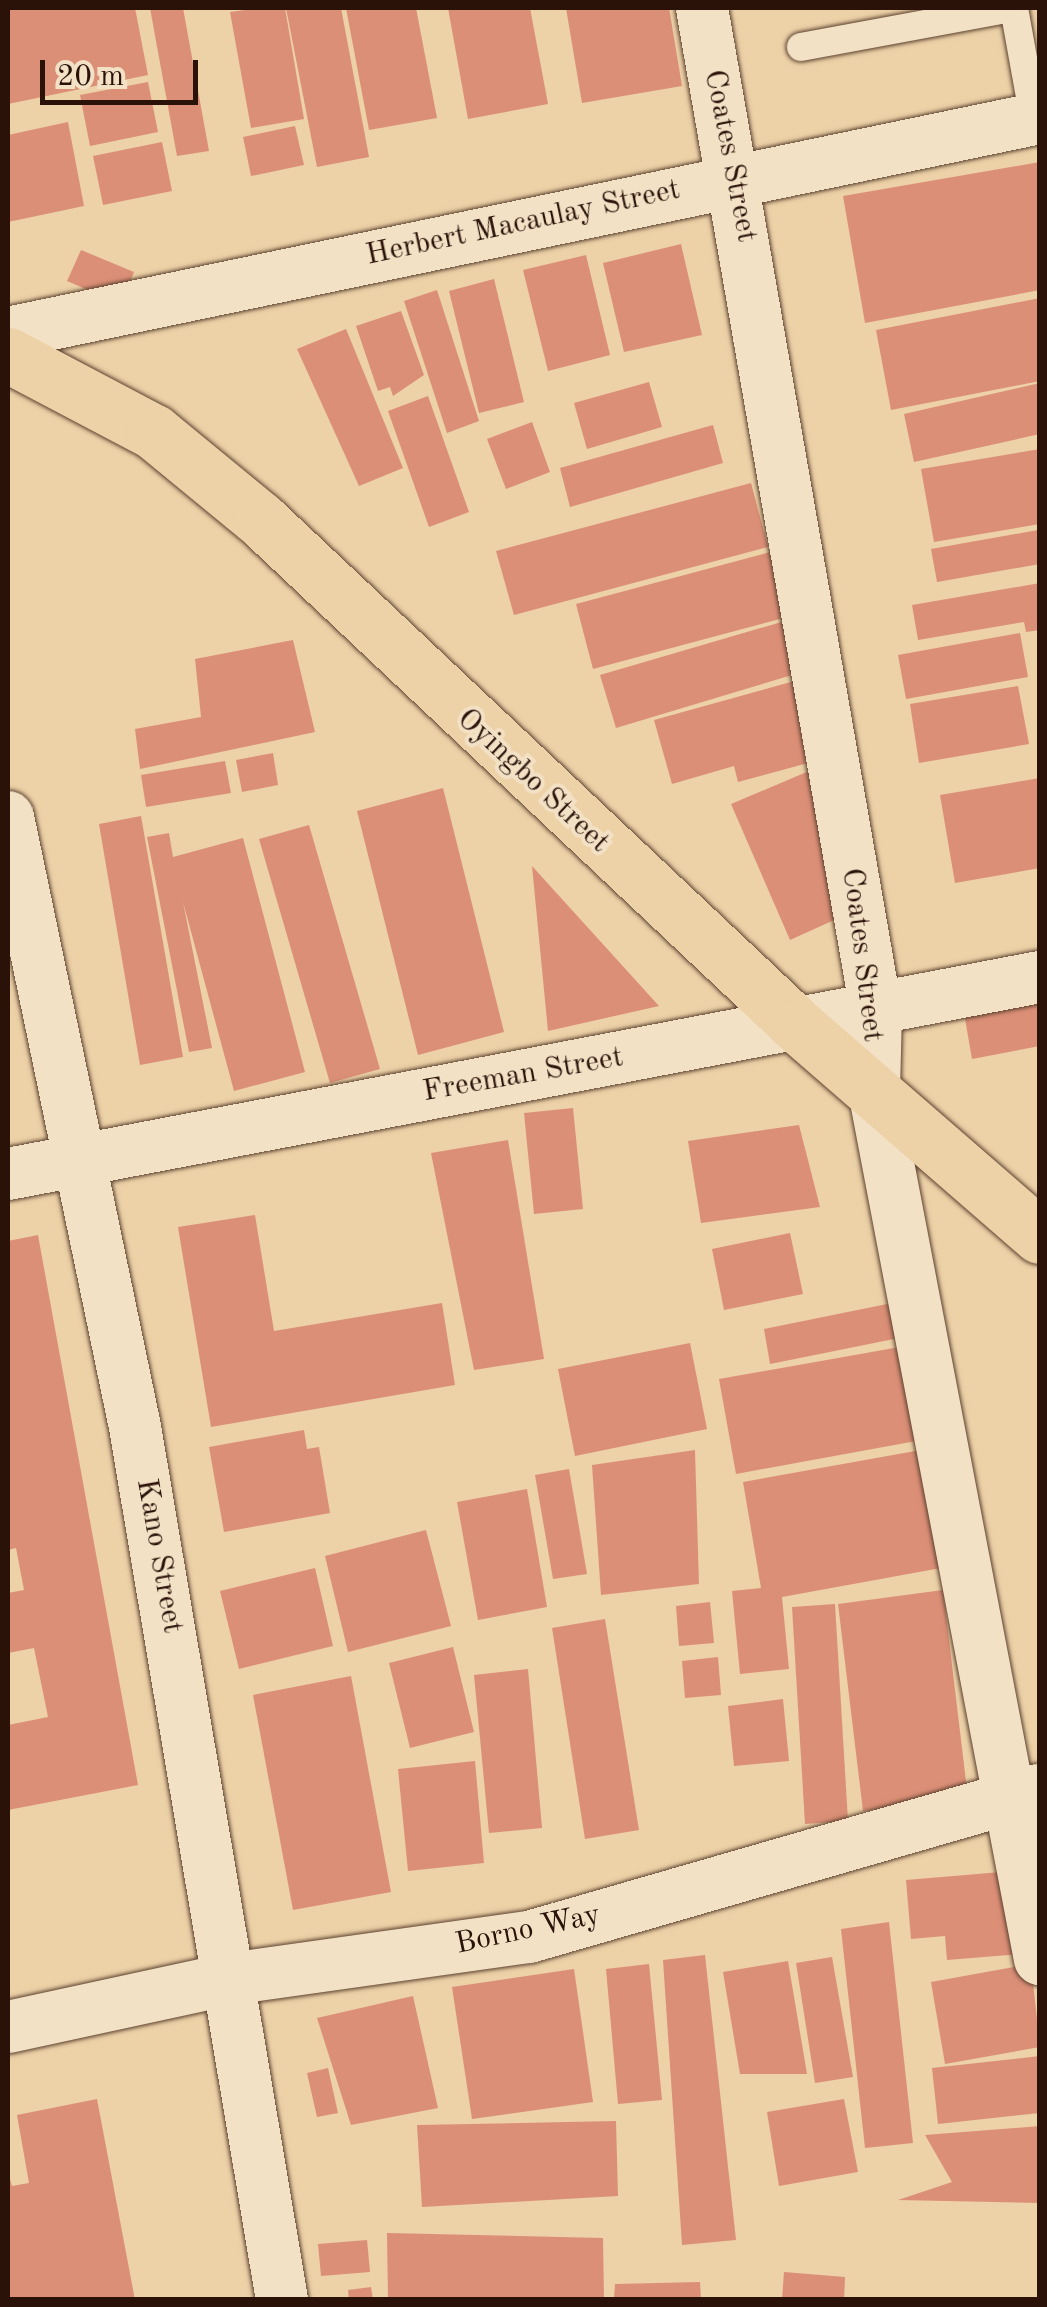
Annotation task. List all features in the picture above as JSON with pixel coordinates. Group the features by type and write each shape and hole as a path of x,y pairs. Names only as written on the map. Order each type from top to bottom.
{"highway":[{"name":"Oyingbo Street","path":"8,356 154,432 260,519 798,1026 1040,1236"}],"street":[{"name":"Coates Street","path":"702,8 736,179 876,1010 874,1090 1022,1793 1040,1959"},
{"name":"Herbert Macaulay Street","path":"8,333 429,241 1037,118"},
{"name":"Kano Street","path":"8,817 80,1161 230,1979 282,2300"},
{"name":"Freeman Street","path":"8,1174 1040,977"},
{"name":"Borno Way","path":"8,2027 230,1979 529,1937 1022,1793"}],"lane":[{"path":"802,47 1013,8 1037,118"}],"building":[{"path":"8,8 135,8 148,75 8,104"},
{"path":"150,8 183,8 209,151 177,156"},
{"path":"285,8 304,119 251,128 230,12"},
{"path":"286,8 341,8 369,157 317,167"},
{"path":"346,8 416,8 437,118 369,130"},
{"path":"448,8 530,8 548,104 468,119"},
{"path":"566,8 669,8 682,86 582,103"},
{"path":"148,82 158,132 90,146 80,95"},
{"path":"68,122 84,206 8,222 8,135"},
{"path":"295,126 304,165 251,176 243,137"},
{"path":"162,142 172,191 103,205 93,156"},
{"path":"1040,162 1040,290 865,323 843,196"},
{"path":"681,244 702,335 624,352 603,263"},
{"path":"81,250 134,272 121,304 67,281"},
{"path":"586,255 610,355 548,371 523,270"},
{"path":"494,279 524,402 479,413 449,291"},
{"path":"437,290 479,421 447,433 404,301"},
{"path":"1040,298 1040,381 891,410 876,330"},
{"path":"401,311 424,375 393,396 390,387 378,391 356,326"},
{"path":"346,329 403,468 359,486 297,349"},
{"path":"649,382 662,427 587,449 574,403"},
{"path":"1040,383 1040,434 914,462 904,414"},
{"path":"428,396 469,512 429,527 388,411"},
{"path":"532,422 550,472 506,489 487,439"},
{"path":"713,425 723,463 570,507 560,468"},
{"path":"1040,449 1040,524 934,542 921,469"},
{"path":"751,483 768,547 514,615 496,551"},
{"path":"1038,530 1040,564 937,582 931,549"},
{"path":"774,551 791,616 593,669 576,604"},
{"path":"1040,583 1040,630 1026,632 1024,622 918,640 912,605"},
{"path":"795,618 809,670 616,728 600,675"},
{"path":"1020,633 1028,677 906,699 898,655"},
{"path":"293,640 315,732 140,769 135,729 201,717 195,659"},
{"path":"798,680 819,760 738,782 734,766 672,784 654,720"},
{"path":"1018,686 1029,744 919,763 910,704"},
{"path":"273,753 278,785 242,792 236,760"},
{"path":"225,761 231,793 146,807 141,775"},
{"path":"809,771 854,911 790,940 731,804"},
{"path":"1040,778 1040,868 955,883 940,795"},
{"path":"443,788 504,1032 418,1055 357,811"},
{"path":"141,816 183,1057 140,1065 99,824"},
{"path":"309,825 380,1069 330,1083 259,839"},
{"path":"169,833 173,857 243,838 305,1072 234,1091 183,902 212,1048 189,1052 147,837"},
{"path":"532,866 659,1006 548,1031"},
{"path":"1040,999 1040,1046 972,1059 964,1013"},
{"path":"573,1108 583,1209 534,1214 524,1113"},
{"path":"799,1125 820,1207 701,1223 688,1141"},
{"path":"508,1140 544,1359 474,1370 431,1153"},
{"path":"255,1215 274,1331 442,1303 455,1385 211,1427 178,1227"},
{"path":"790,1233 803,1294 724,1310 712,1249"},
{"path":"38,1235 138,1785 8,1810 8,1725 48,1717 34,1648 8,1653 8,1593 24,1590 16,1548 8,1550 8,1241"},
{"path":"892,1303 899,1338 770,1364 764,1329"},
{"path":"690,1343 707,1429 575,1456 558,1369"},
{"path":"911,1345 927,1439 736,1474 719,1379"},
{"path":"304,1430 307,1449 319,1447 330,1513 224,1532 209,1447"},
{"path":"932,1448 952,1566 782,1597 789,1669 740,1674 732,1591 761,1588 743,1482"},
{"path":"695,1450 699,1584 601,1595 592,1465"},
{"path":"569,1469 587,1574 553,1579 535,1475"},
{"path":"527,1489 547,1607 478,1620 457,1502"},
{"path":"426,1530 451,1626 348,1652 325,1556"},
{"path":"315,1568 333,1646 239,1669 220,1591"},
{"path":"943,1590 968,1798 863,1811 838,1604"},
{"path":"710,1602 714,1643 679,1646 676,1606"},
{"path":"835,1604 848,1821 805,1824 792,1607"},
{"path":"605,1619 639,1830 585,1839 552,1628"},
{"path":"453,1647 474,1732 410,1748 389,1663"},
{"path":"718,1657 721,1695 685,1698 682,1661"},
{"path":"528,1669 542,1828 489,1833 474,1675"},
{"path":"351,1676 391,1892 293,1910 253,1695"},
{"path":"783,1699 789,1761 734,1766 728,1706"},
{"path":"475,1761 484,1863 408,1871 398,1769"},
{"path":"1013,1871 1020,1954 947,1960 945,1936 911,1939 906,1880"},
{"path":"889,1922 913,2143 865,2148 841,1929"},
{"path":"705,1955 736,2240 682,2245 663,1960"},
{"path":"832,1957 853,2077 815,2083 796,1963"},
{"path":"788,1961 807,2074 740,2074 723,1972"},
{"path":"649,1964 662,2100 618,2104 606,1969"},
{"path":"1031,1964 1040,2047 945,2064 931,1982"},
{"path":"574,1969 593,2102 472,2119 452,1987"},
{"path":"413,1996 438,2108 351,2125 317,2018"},
{"path":"1040,2056 1040,2113 938,2124 932,2068"},
{"path":"328,2068 338,2113 317,2117 307,2073"},
{"path":"97,2099 135,2300 8,2300 8,2172 12,2186 29,2183 17,2115"},
{"path":"844,2099 858,2172 779,2186 767,2112"},
{"path":"616,2121 618,2196 422,2207 417,2125"},
{"path":"1040,2126 1040,2203 898,2200 952,2182 925,2135"},
{"path":"387,2233 603,2238 604,2300 388,2300"},
{"path":"367,2240 370,2272 321,2276 318,2244"},
{"path":"784,2272 845,2277 844,2300 782,2300"},
{"path":"700,2282 701,2300 614,2300 615,2284"},
{"path":"371,2287 373,2300 349,2300 348,2290"}]}
